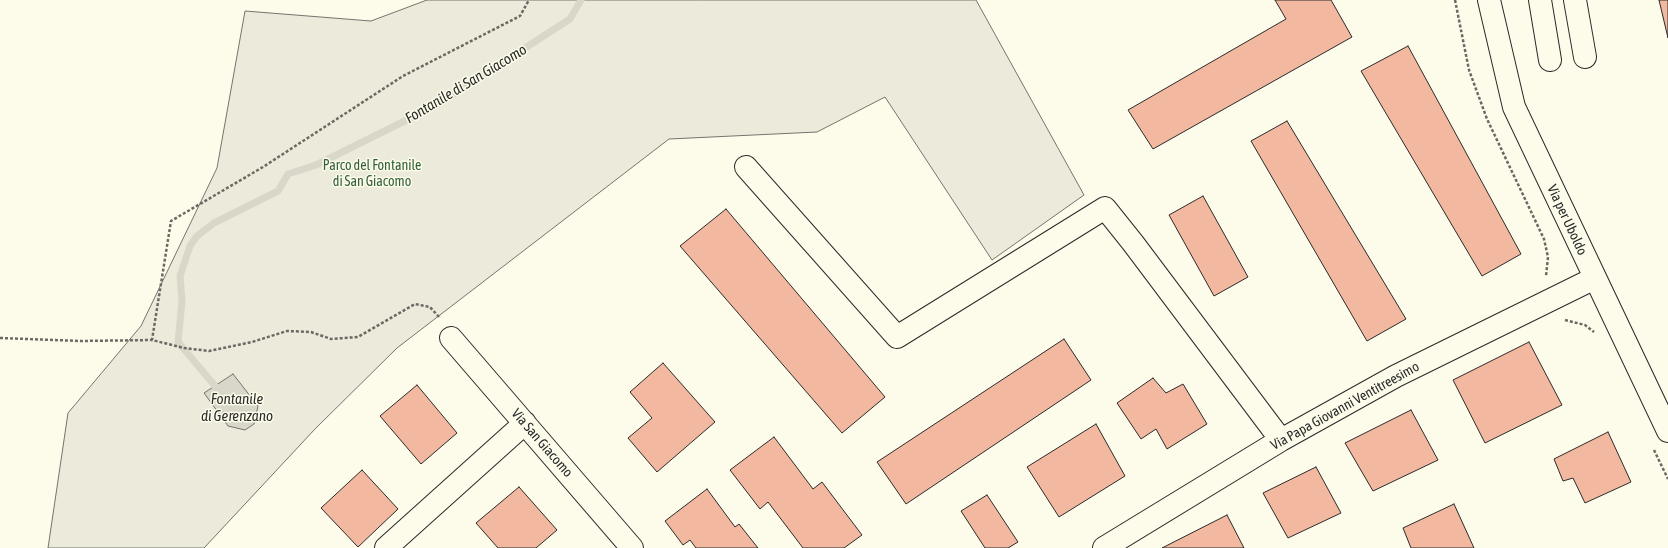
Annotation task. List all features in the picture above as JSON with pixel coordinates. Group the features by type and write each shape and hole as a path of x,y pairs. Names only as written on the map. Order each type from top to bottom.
{"street":[{"name":"Via per Uboldo","path":"1488,0 1514,107 1595,278 1662,425"},
{"path":"1540,0 1550,60"},
{"path":"1576,0 1585,58"},
{"path":"746,167 897,337 1105,208 1138,249 1281,440"},
{"name":"Via Papa Giovanni Ventitreesimo","path":"1104,548 1281,440 1396,376 1595,278"},
{"name":"Via San Giacomo","path":"451,338 632,548"},
{"path":"386,548 525,423"}],"path":[{"path":"152,340 171,222 263,167 404,76 520,16 529,0"},
{"path":"1454,0 1469,70 1487,119 1544,239 1548,257 1547,272 1544,281 1552,300 1561,319 1585,325 1600,337"},
{"path":"0,338 80,342 152,340 184,348 209,351 252,342 287,331 311,332 331,339 358,337 415,304 430,307 444,323 451,338"},
{"path":"1662,425 1668,479"}],"green space":[{"name":"Parco del Fontanile di San Giacomo","path":"427,0 976,0 1084,195 992,260 885,97 817,132 669,139 397,348 315,429 204,548 48,548 68,413 141,326 217,168 245,11 371,21"}],"water":[{"name":"Fontanile di Gerenzano","path":"233,374 258,406 254,424 245,430 228,426 204,393"}],"building":[{"path":"1275,0 1331,0 1352,37 1153,149 1128,110 1286,19"},
{"path":"1659,0 1668,0 1668,38"},
{"path":"1408,46 1521,254 1482,276 1361,71"},
{"path":"1287,121 1406,319 1367,341 1251,141"},
{"path":"1203,196 1248,277 1214,296 1169,215"},
{"path":"726,209 885,397 842,433 680,246"},
{"path":"1064,339 1091,380 906,504 877,462"},
{"path":"1529,342 1562,405 1485,443 1453,380"},
{"path":"663,363 715,422 657,472 628,438 652,418 630,392"},
{"path":"1153,378 1166,393 1183,384 1207,424 1167,449 1156,429 1141,439 1117,403"},
{"path":"417,385 457,433 421,464 380,416"},
{"path":"1411,410 1438,460 1373,491 1345,443"},
{"path":"1096,424 1125,476 1059,517 1027,467"},
{"path":"1608,432 1631,482 1585,503 1573,478 1563,481 1554,459"},
{"path":"774,437 813,489 822,482 862,535 844,548 803,548 768,502 760,509 730,470"},
{"path":"1316,467 1341,513 1288,538 1263,493"},
{"path":"362,470 398,509 358,547 321,508"},
{"path":"519,487 557,530 536,548 498,548 476,523"},
{"path":"707,489 735,527 739,524 758,548 696,548 690,540 683,545 665,521"},
{"path":"987,495 1018,542 1008,548 985,548 961,511"},
{"path":"1454,504 1474,548 1411,548 1403,528"},
{"path":"1227,515 1244,548 1162,548"}],"waterway":[{"name":"Fontanile di San Giacomo","path":"215,386 178,342 182,301 180,276 190,246 197,236 214,223 278,191 288,174 316,165 435,106 570,19 581,0"}]}
